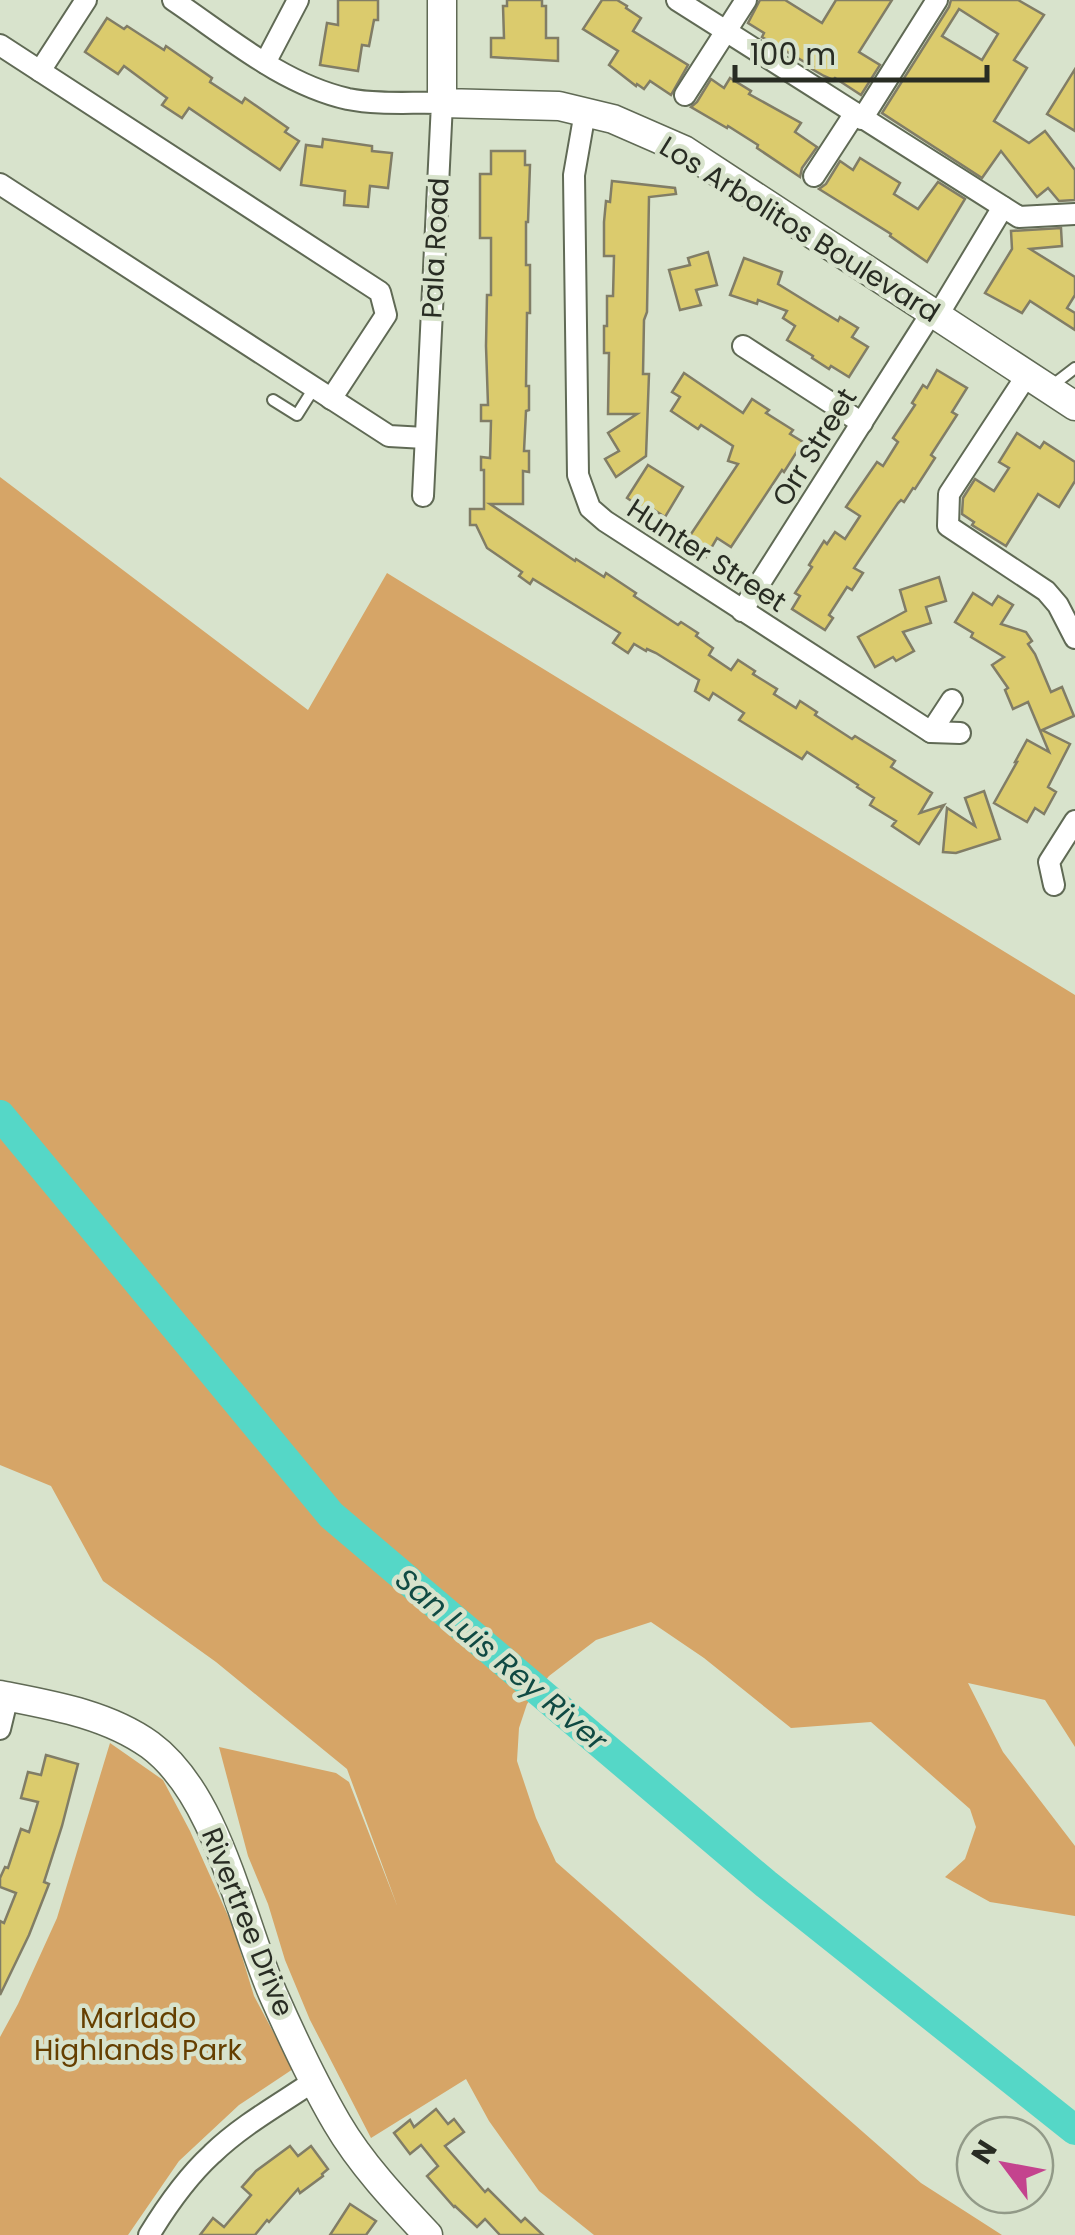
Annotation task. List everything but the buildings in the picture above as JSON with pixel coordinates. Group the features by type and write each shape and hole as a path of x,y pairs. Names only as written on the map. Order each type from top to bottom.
{"street":[{"path":"40,72 86,0"},
{"name":"Los Arbolitos Boulevard","path":"173,0 294,81 346,98 368,102 560,106 614,119 684,150 1075,406"},
{"path":"266,63 298,0"},
{"name":"Pala Road","path":"423,496 442,103 442,0"},
{"path":"677,0 1019,217 1075,214"},
{"path":"685,95 746,0"},
{"path":"814,176 936,0"},
{"path":"0,45 380,292 386,315 322,394"},
{"name":"Hunter Street","path":"585,112 574,175 578,475 590,508 742,612 931,732 960,734"},
{"path":"0,184 389,436 426,438"},
{"name":"Orr Street","path":"742,612 1004,207"},
{"path":"743,346 862,423"},
{"path":"1038,382 949,494 948,526 1046,591 1074,632"},
{"path":"931,732 952,700"},
{"path":"1054,885 1050,862 1075,821"},
{"path":"0,1729 4,1696"},
{"name":"Rivertree Drive","path":"4,1696 82,1713 112,1724 149,1744 170,1762 191,1789 208,1821 272,1992 338,2126 388,2193 428,2235"},
{"path":"149,2235 162,2213 210,2156 245,2127 314,2081"}],"lane":[{"path":"1038,382 1075,368"},
{"path":"273,400 297,415 322,394"}],"green space":[{"path":"0,477 308,710 387,573 1075,995 1075,1747 1045,1700 968,1683 1003,1752 1075,1846 1075,1916 990,1902 945,1877 965,1859 976,1827 970,1809 871,1722 791,1728 704,1658 651,1622 596,1640 549,1676 527,1704 519,1728 517,1761 556,1862 921,2183 955,2205 955,2215 971,2215 1002,2235 594,2235 539,2191 489,2121 466,2079 371,2138 310,2020 285,1960 248,1856 219,1747 336,1773 349,1782 398,1908 347,1769 216,1662 103,1581 51,1486 0,1465"},
{"name":"Marlado Highlands Park","path":"110,1743 163,1780 233,1927 254,1996 293,2069 239,2105 179,2161 128,2235 0,2235 0,2037 57,1918"}],"waterway":[{"name":"San Luis Rey River","path":"0,1115 331,1515 766,1884 1075,2130"}]}
